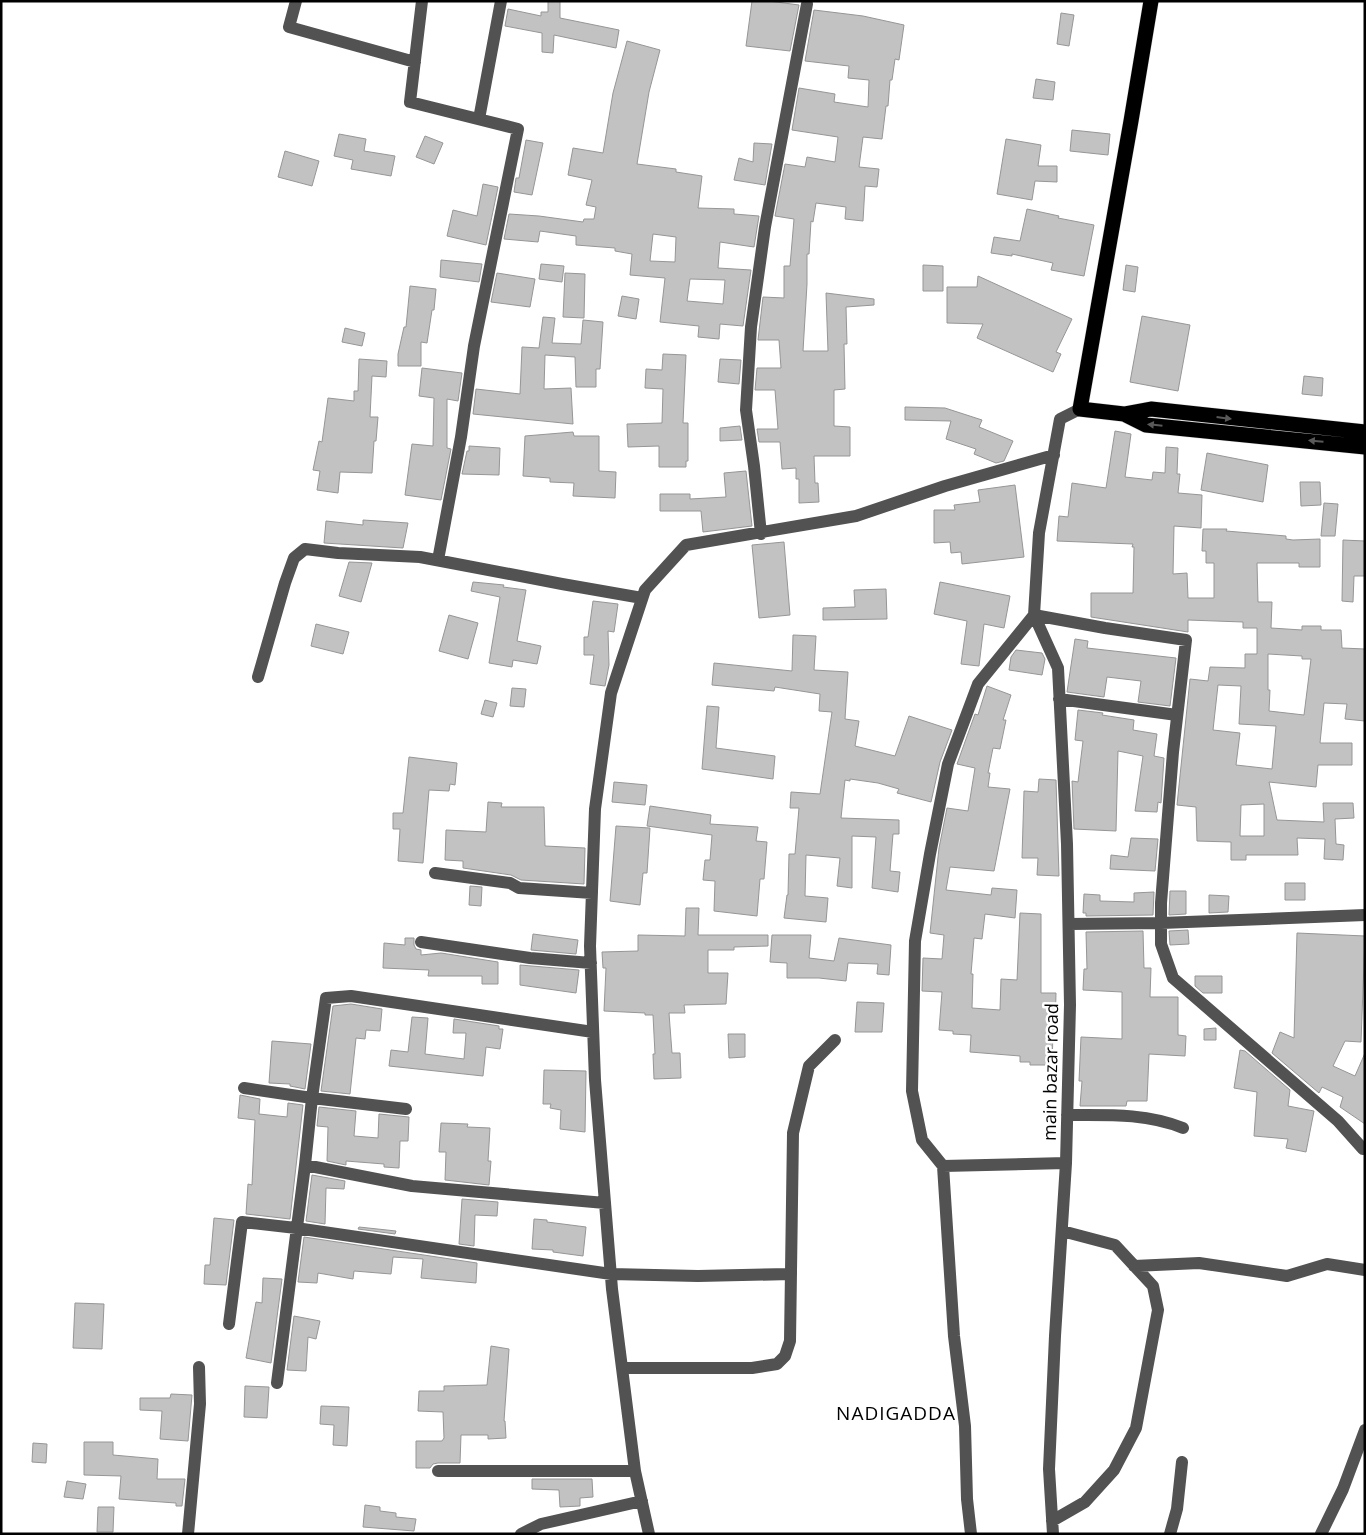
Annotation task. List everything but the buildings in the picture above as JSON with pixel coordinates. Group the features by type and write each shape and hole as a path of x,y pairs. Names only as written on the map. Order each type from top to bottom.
{"highway":[{"path":"1151,1 1130,131 1080,408 1124,414 1146,424 1365,447"},
{"path":"1124,414 1151,409 1365,432"}],"street":[{"path":"296,1 289,27 415,62"},
{"path":"422,1 410,102 518,129 474,346 461,438 438,560"},
{"path":"479,119 501,1"},
{"path":"761,534 746,410 751,327 765,227 808,4"},
{"path":"971,1534 967,1500 965,1426 954,1336 943,1166 922,1140 912,1091 915,941 948,764 978,684 1034,615 1039,533 1060,419 1080,408"},
{"path":"649,1534 635,1471 611,1274 595,1080 590,964 596,809 611,694 645,590 686,545 761,534 856,516 944,486 1054,455"},
{"path":"258,677 294,558 305,549 338,553 420,556 642,598"},
{"path":"1034,615 1186,640 1171,771 1160,944 1174,978 1338,1121 1363,1149"},
{"name":"main bazar road","path":"1034,615 1058,668 1069,924 1070,1004 1066,1163 1049,1469 1052,1527"},
{"path":"1059,699 1177,715"},
{"path":"435,873 510,883 520,888 592,893"},
{"path":"1069,924 1365,916"},
{"path":"421,942 530,958 590,964"},
{"path":"277,1383 326,998 350,996 593,1032"},
{"path":"623,1368 752,1368 778,1364 785,1356 790,1341 793,1133 809,1066 835,1040"},
{"path":"244,1088 406,1109"},
{"path":"1067,1115 1129,1115 1167,1122 1183,1128"},
{"path":"943,1166 1066,1163"},
{"path":"305,1165 412,1186 605,1203"},
{"path":"229,1324 242,1222 296,1228 611,1274 698,1276 791,1274"},
{"path":"1052,1527 1085,1502 1114,1470 1136,1428 1158,1310 1153,1286 1115,1245 1062,1231"},
{"path":"1134,1266 1199,1263 1287,1276 1327,1264 1365,1270"},
{"path":"188,1534 200,1404 199,1367"},
{"path":"1322,1534 1343,1489 1365,1430"},
{"path":"1170,1534 1177,1509 1182,1462"},
{"path":"438,1471 635,1471"},
{"path":"521,1534 541,1524 642,1501"}],"district":[{"name":"NADIGADDA","path":"896,1413"}]}
